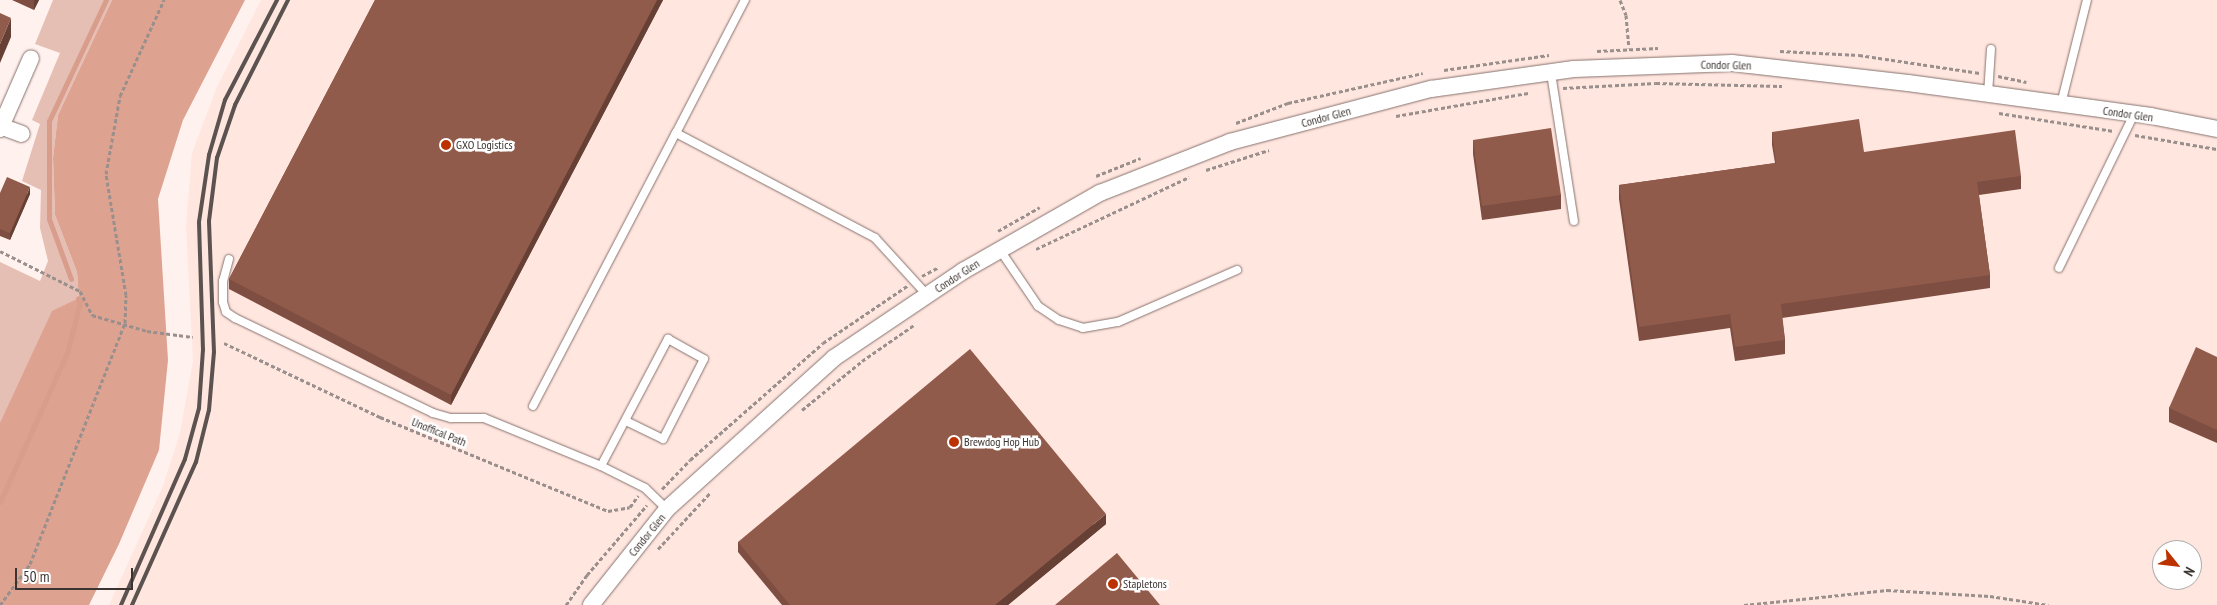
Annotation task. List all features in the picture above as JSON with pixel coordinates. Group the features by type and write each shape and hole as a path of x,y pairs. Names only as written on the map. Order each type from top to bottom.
{"street":[{"path":"22,134 0,127 31,58"},
{"name":"Condor Glen","path":"591,605 667,509 834,358 927,296 1004,256 1100,192 1230,142 1431,89 1550,73 1628,67 1732,63 1988,94 2134,114 2217,129"}],"lane":[{"path":"533,406 745,0"},
{"path":"2061,104 2087,0"},
{"path":"1988,94 1991,49"},
{"path":"1550,73 1574,221"},
{"path":"2059,268 2134,114"},
{"path":"676,134 875,238 927,296"},
{"path":"1004,256 1038,306 1059,320 1082,328 1118,322 1237,270"},
{"path":"229,259 223,281 222,302 226,312 235,318 433,413 452,418 484,418 601,466 644,488 667,509"},
{"path":"601,466 668,339 704,359 663,439 626,421"}],"path":[{"path":"0,605 30,564 125,323 126,295 106,174 120,96 164,0"},
{"path":"1620,0 1626,15 1629,48 1628,67"},
{"path":"1589,52 1629,48 1667,48"},
{"path":"1772,50 1859,55 1989,74 2036,84"},
{"path":"1440,70 1560,54"},
{"path":"1233,124 1288,104 1430,72"},
{"path":"1392,117 1553,89 1656,84 1789,86"},
{"path":"1990,112 2217,149"},
{"path":"1004,256 1196,174 1279,146"},
{"path":"1094,178 1146,156"},
{"path":"990,236 1042,206"},
{"path":"0,251 38,268 80,291 92,315 148,331 193,337"},
{"path":"566,605 587,575 654,497 690,460 823,343 914,281 948,261"},
{"path":"794,417 862,361 923,319"},
{"name":"Unoffical Path","path":"224,343 380,417 608,511 630,507 644,488"},
{"path":"652,554 714,490"},
{"path":"1744,605 1887,590 1990,596 2048,605"}],"shaded area":[{"path":"53,0 112,0 58,115 53,158 55,215 77,272 79,298 0,501 0,262 40,281 48,261 40,228 41,190 22,181 40,124 32,120 60,53 35,44"},
{"path":"112,0 245,0 183,120 158,199 168,360 159,450 119,544 89,605 0,605 0,423 52,311 79,298 77,272 55,215 53,158 58,115"},
{"path":"261,0 2217,0 2217,605 109,605 163,486 180,433 193,361 186,226 192,153 217,87"}],"building":[{"name":"GXO Logistics","path":"375,0 657,0 451,395 229,279"},
{"path":"0,13 11,18 0,44"},
{"path":"1859,119 1864,152 2015,130 2021,176 1977,182 1990,275 1781,304 1785,340 1735,347 1730,314 1639,327 1619,185 1776,163 1772,132"},
{"path":"1551,128 1561,195 1482,206 1473,140"},
{"path":"7,177 30,187 10,233 0,229 0,193"},
{"path":"2196,347 2217,357 2217,430 2169,408"},
{"name":"Brewdog Hop Hub","path":"970,349 1106,514 995,605 790,605 738,542"},
{"name":"Stapletons","path":"1117,553 1160,605 1055,605"}],"waterway":[{"path":"71,279 49,219 49,121 106,0"},
{"path":"0,502 67,353 80,303 78,298"}],"railway":[{"path":"121,605 185,459 199,408 203,350 199,222 209,155 225,100 277,0"},
{"path":"132,605 196,462 209,410 214,352 209,221 217,158 235,105 288,0"}],"place":[{"name":"GXO Logistics","path":"446,145"},
{"name":"Brewdog Hop Hub","path":"954,442"},
{"name":"Stapletons","path":"1113,584"}]}
